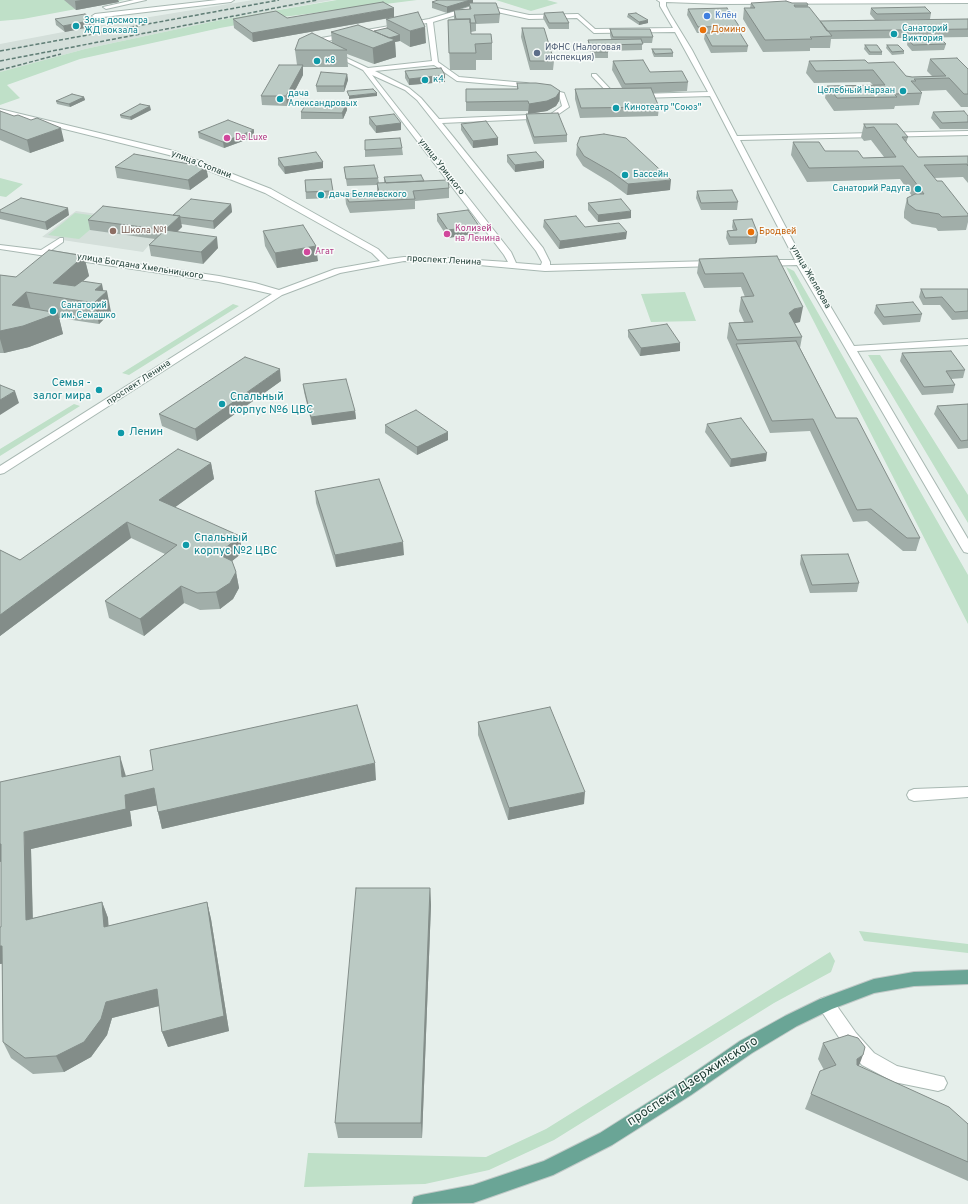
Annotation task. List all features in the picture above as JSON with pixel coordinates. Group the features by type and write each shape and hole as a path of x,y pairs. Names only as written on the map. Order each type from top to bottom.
{"main road":[{"name":"проспект Дзержинского","path":"421,1204 473,1194 547,1169 606,1139 685,1089 746,1047 791,1021 826,1004 874,986 914,979 968,977"}],"street":[{"path":"109,13 104,12 104,8 143,0"},
{"path":"95,16 109,13 231,0"},
{"path":"660,0 722,2 968,1"},
{"name":"улица Желябова","path":"663,0 663,6 667,14 712,94 800,262 968,549"},
{"path":"865,1 869,9"},
{"path":"324,49 310,42 430,22 479,6 529,17 578,16 594,31 677,30"},
{"path":"430,22 435,63"},
{"path":"331,52 407,89 419,98 540,250 546,262 545,268"},
{"path":"366,70 435,63 457,79 526,85 562,94 566,107 552,116 438,121"},
{"name":"улица Урицкого","path":"366,70 508,254 512,262 511,266"},
{"path":"594,75 611,93 627,96"},
{"path":"634,96 712,94"},
{"name":"улица Стопани","path":"0,111 171,153 268,191 374,251 385,261"},
{"path":"735,138 968,133"},
{"path":"43,253 60,240"},
{"name":"улица Богдана Хмельницкого","path":"0,247 131,265 250,285 279,293"},
{"name":"проспект Ленина","path":"0,471 279,293 338,271 385,261 421,259 545,268 723,264"},
{"path":"752,263 800,262"},
{"path":"852,349 968,342"},
{"path":"914,795 968,792"},
{"path":"826,1004 850,1039 868,1059 894,1074 938,1083"}],"shaded area":[{"path":"253,0 333,0 220,20 85,49 0,72 0,44 95,26"},
{"name":"Школа №1","path":"76,211 183,226 167,241 154,239 143,252 42,237"}],"green space":[{"path":"0,0 124,0 23,19 0,21"},
{"path":"337,0 417,0 275,18 220,28 80,59 7,85 20,98 0,105 0,72 85,49 220,20"},
{"path":"496,0 547,0 558,3 531,11"},
{"path":"0,178 23,184 6,197 0,196"},
{"path":"75,213 105,217 79,239 48,235"},
{"path":"786,267 794,271 968,575 968,624"},
{"path":"685,292 696,321 651,322 641,294"},
{"path":"233,304 239,306 129,375 122,373"},
{"path":"868,355 880,355 968,495 968,523"},
{"path":"74,404 80,406 0,456 0,449"},
{"path":"859,931 968,944 968,953 864,941"},
{"path":"830,952 835,961 831,972 774,1003 554,1140 489,1170 425,1184 304,1187 308,1153 486,1157 546,1129"}],"building":[{"path":"438,0 470,0 447,7 432,2"},
{"path":"786,1 792,3 807,3 808,5 794,5 795,7 809,7 832,36 810,37 812,39 765,40 744,8 755,8 751,3"},
{"path":"383,2 394,8 252,33 233,19 276,11 287,18"},
{"path":"469,3 496,3 500,14 474,15 476,23 470,23 470,19 456,19 454,10 471,9"},
{"path":"925,7 931,13 877,14 871,8"},
{"path":"727,8 739,26 698,27 688,9"},
{"path":"418,12 425,27 410,31 386,19"},
{"path":"563,12 569,23 549,23 544,13"},
{"path":"636,13 648,20 639,22 628,14"},
{"path":"85,14 94,20 63,26 55,19"},
{"path":"470,19 471,34 491,34 492,43 475,44 476,53 449,53 448,20"},
{"path":"968,19 968,29 827,31 820,21"},
{"path":"358,25 395,40 373,48 331,32"},
{"path":"387,28 400,35 389,38 374,31"},
{"name":"ИФНС (Налоговая инспекция)","path":"522,28 544,28 554,61 530,61"},
{"path":"610,29 650,29 653,37 613,37"},
{"path":"312,33 347,50 295,50 299,39"},
{"path":"705,33 740,33 748,46 712,46"},
{"path":"641,39 643,44 606,45 608,52 592,52 588,40"},
{"path":"908,39 941,39 946,44 913,45"},
{"path":"865,45 877,45 882,52 870,52"},
{"path":"887,45 898,45 904,51 892,52"},
{"path":"652,49 671,49 673,53 655,54"},
{"path":"957,58 968,69 968,94 964,94 949,78 914,79 916,81 911,81 922,93 894,94 897,97 837,98 827,86 885,85 873,70 816,71 809,61 865,60 868,63 894,62 906,76 912,77 946,76 930,59"},
{"path":"643,60 650,72 682,71 688,82 625,84 613,61"},
{"path":"279,65 303,65 286,96 261,96"},
{"path":"441,68 445,75 409,79 405,71"},
{"path":"321,72 347,74 344,86 316,86"},
{"path":"517,83 551,85 560,91 556,97 547,101 529,104 528,101 466,102 466,89 518,89"},
{"path":"651,88 659,107 581,108 575,89"},
{"path":"373,89 377,93 349,96 347,91"},
{"path":"72,94 84,97 69,104 56,101"},
{"path":"307,103 347,103 342,113 301,112"},
{"path":"140,104 150,106 130,117 120,115"},
{"path":"0,111 31,120 37,118 61,128 27,140 0,129"},
{"path":"964,111 968,116 968,122 942,123 933,112"},
{"path":"558,113 567,135 534,137 526,114"},
{"path":"394,114 401,123 376,126 369,117"},
{"path":"228,120 254,130 223,142 198,132"},
{"path":"486,121 498,138 473,141 461,124"},
{"path":"864,124 897,124 908,137 902,137 918,157 968,156 968,166 967,164 924,165 937,181 942,181 968,216 942,217 939,214 916,210 908,204 907,198 915,194 924,194 903,166 809,168 793,142 819,142 825,151 858,151 863,158 896,157 874,127 866,128"},
{"name":"Бассейн","path":"604,134 626,138 671,180 628,184 612,172 584,156 577,145 580,137"},
{"path":"400,138 402,148 365,150 365,140"},
{"path":"316,152 323,162 284,167 278,158"},
{"path":"536,152 544,161 515,165 507,155"},
{"path":"134,154 206,167 188,180 115,167"},
{"path":"374,165 378,178 346,179 344,167"},
{"path":"421,175 424,181 386,183 384,177"},
{"path":"331,179 333,191 306,192 305,180"},
{"path":"448,180 449,188 413,191 415,199 349,202 345,194 379,192 377,183"},
{"path":"732,190 738,202 701,203 697,191"},
{"path":"21,198 68,208 45,222 0,212 0,210"},
{"path":"191,199 231,204 213,221 173,215"},
{"path":"621,199 631,211 598,215 588,203"},
{"path":"103,206 180,216 165,230 88,220"},
{"path":"468,210 479,226 448,230 437,214"},
{"path":"576,216 585,227 619,223 627,232 560,241 544,220"},
{"path":"752,219 758,234 756,237 730,237 727,231 737,230 733,220"},
{"path":"303,225 316,246 275,253 263,231"},
{"path":"165,230 217,237 201,252 149,245"},
{"path":"49,250 84,256 53,283 75,286 82,281 102,284 95,290 107,291 94,303 26,292 12,305 58,313 23,326 0,331 0,275 16,277"},
{"path":"777,256 803,307 794,309 789,313 802,337 737,340 729,323 753,322 741,297 754,296 743,273 705,274 699,259"},
{"path":"921,289 968,289 968,311 955,312 942,297 925,298"},
{"path":"913,302 922,314 884,317 876,305"},
{"path":"667,324 680,343 641,348 628,330"},
{"path":"796,341 836,418 857,418 920,538 907,538 871,509 857,510 813,419 772,421 736,344"},
{"path":"951,351 965,370 946,371 955,385 924,387 902,353"},
{"path":"245,357 280,369 195,429 159,414"},
{"path":"346,379 355,411 311,417 303,384"},
{"path":"0,385 15,391 0,400"},
{"path":"968,404 968,440 961,441 937,406"},
{"path":"416,410 448,432 417,447 385,425"},
{"path":"741,418 767,453 731,459 707,424"},
{"path":"178,449 211,463 159,500 240,536 218,554 232,561 236,572 230,583 216,592 197,593 181,586 140,619 105,601 177,545 127,522 0,615 0,550 20,560"},
{"path":"379,479 403,542 335,555 315,491"},
{"path":"848,554 859,583 812,585 801,555"},
{"path":"357,705 375,763 158,812 154,788 125,795 126,809 24,832 26,920 102,902 104,927 207,902 224,1016 162,1032 157,989 106,1002 101,1019 84,1042 56,1056 25,1058 3,1042 2,946 0,946 0,782 120,756 122,777 153,770 150,750"},
{"path":"550,707 585,792 509,808 478,722"},
{"path":"356,888 430,888 421,1123 335,1123"},
{"path":"848,1035 858,1038 865,1047 863,1055 857,1059 857,1065 949,1107 968,1124 968,1162 811,1094 820,1071 836,1065 823,1043"}],"railway":[{"path":"0,51 279,0"},
{"path":"0,61 317,0"},
{"path":"0,70 61,54"}],"place":[{"name":"Клён","path":"707,16"},
{"name":"Зона досмотра ЖД вокзала","path":"76,26"},
{"name":"Домино","path":"703,30"},
{"name":"Санаторий Виктория","path":"894,34"},
{"name":"ИФНС (Налоговая инспекция)","path":"537,53"},
{"name":"к8","path":"317,61"},
{"name":"к4","path":"425,80"},
{"name":"Целебный Нарзан","path":"903,91"},
{"name":"дача Александровых","path":"280,99"},
{"name":"Кинотеатр \"Союз\"","path":"616,108"},
{"name":"De Luxe","path":"227,138"},
{"name":"Бассейн","path":"625,175"},
{"name":"Cанаторий Радуга","path":"918,189"},
{"name":"дача Беляевского","path":"321,195"},
{"name":"Школа №1","path":"113,231"},
{"name":"Бродвей","path":"751,232"},
{"name":"Колизей на Ленина","path":"447,234"},
{"name":"Агат","path":"307,252"},
{"name":"Санаторий им. Семашко","path":"53,311"},
{"name":"Семья - залог мира","path":"99,390"},
{"name":"Спальный корпус №6 ЦВС","path":"222,404"},
{"name":"Ленин","path":"121,433"},
{"name":"Спальный корпус №2 ЦВС","path":"186,545"}]}
